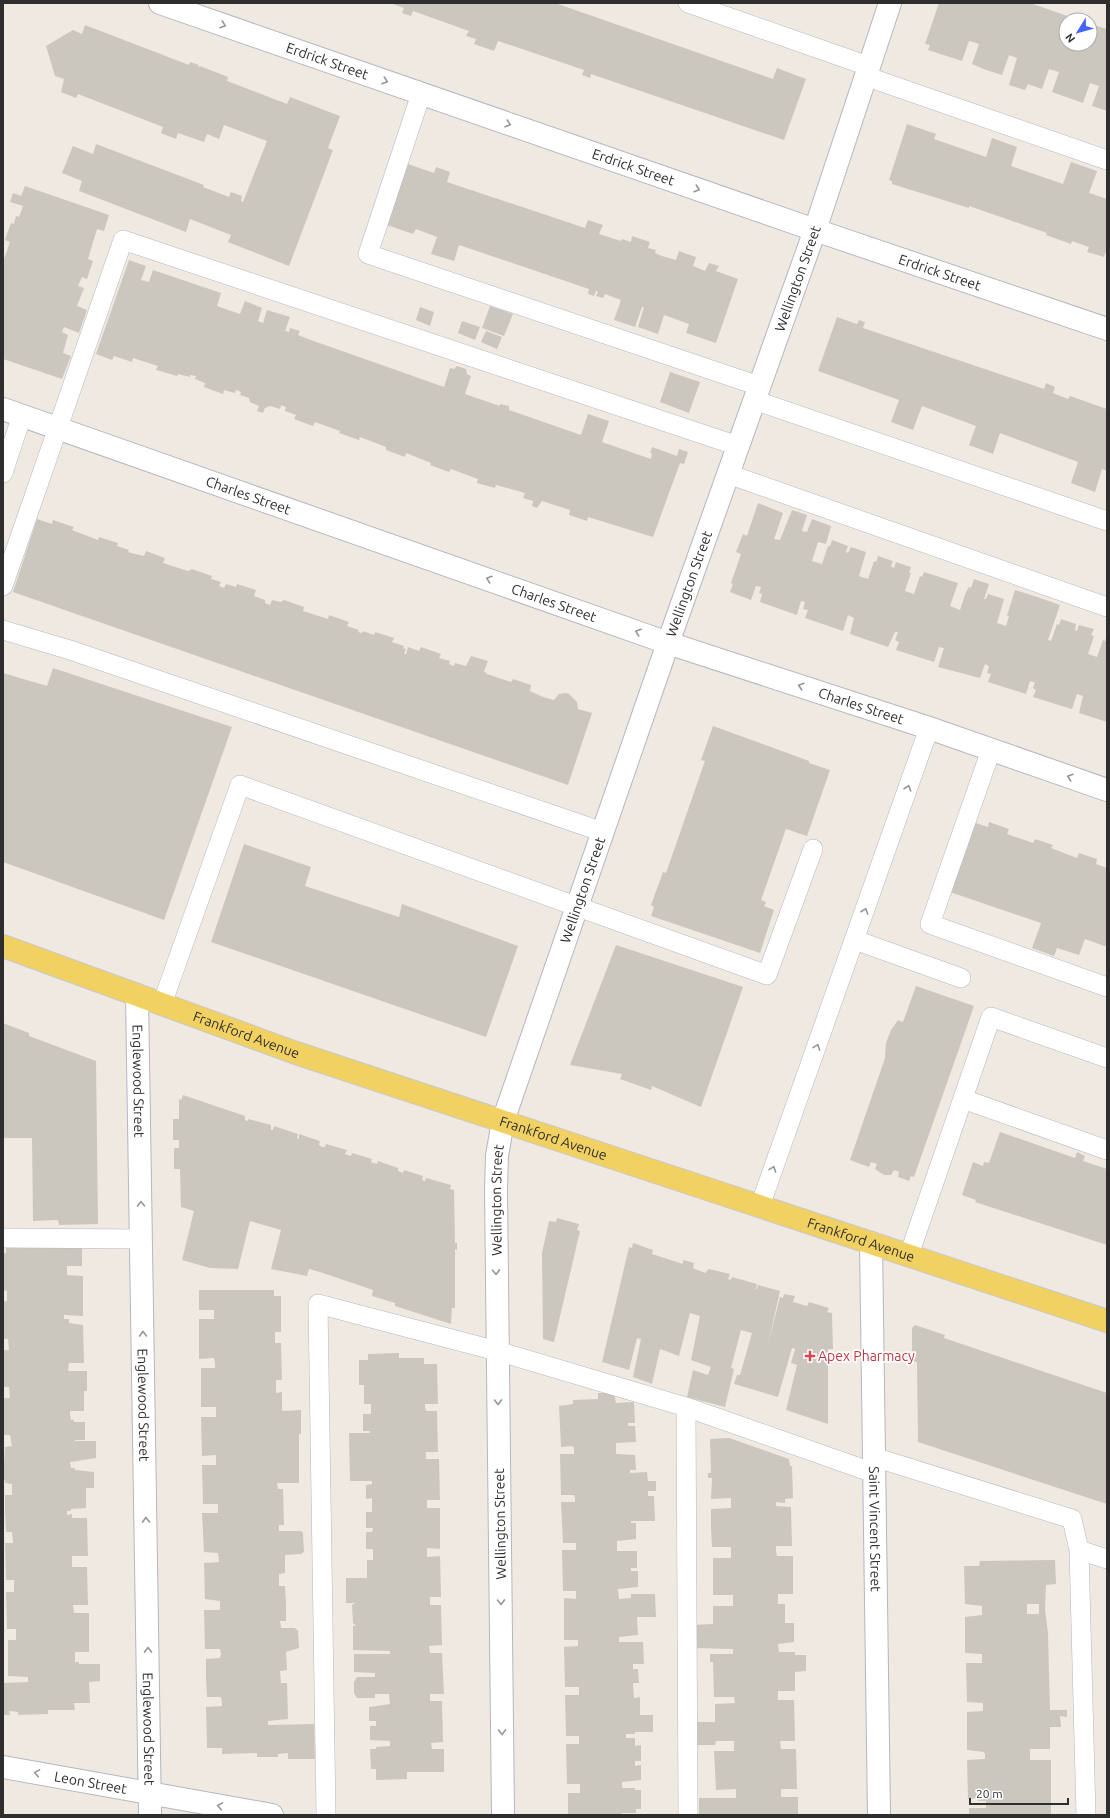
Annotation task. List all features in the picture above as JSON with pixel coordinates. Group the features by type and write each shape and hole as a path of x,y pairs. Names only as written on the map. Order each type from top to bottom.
{"main road":[{"name":"Frankford Avenue","path":"3,946 296,1053 1107,1321"}],"street":[{"name":"Erdrick Street","path":"160,3 202,10 421,94 815,230 1107,328"},
{"name":"Wellington Street","path":"503,1815 496,1189 497,1156 503,1121 668,643 815,230 890,3"},
{"name":"Charles Street","path":"12,412 668,643 929,728 1107,790"},
{"name":"Englewood Street","path":"137,995 150,1815"},
{"name":"Saint Vincent Street","path":"871,1243 879,1815"},
{"name":"Leon Street","path":"3,1767 272,1815"}],"lane":[{"path":"688,3 1107,160"},
{"path":"421,94 368,254 757,393 1107,521"},
{"path":"3,586 123,240 738,446"},
{"path":"3,473 12,412"},
{"path":"728,474 1107,607"},
{"path":"3,630 78,652 603,832"},
{"path":"760,1206 929,728"},
{"path":"991,750 930,924 1107,987"},
{"path":"162,1004 240,785 767,975 813,849"},
{"path":"854,940 961,978"},
{"path":"909,1255 992,1017 1107,1058"},
{"path":"963,1099 1107,1150"},
{"path":"3,1238 141,1239"},
{"path":"326,1815 318,1304 497,1350 874,1465 1072,1519 1079,1550 1086,1815"},
{"path":"686,1407 688,1815"},
{"path":"1079,1550 1107,1559"}],"building":[{"path":"390,3 555,3 773,79 777,68 806,79 784,140 591,74 590,78 582,75 584,70 498,41 494,51 474,44 476,39 466,36 469,31 413,11 411,16 402,13 404,8"},
{"path":"939,3 1030,3 1058,13 1058,52 1098,52 1098,26 1107,29 1107,111 1092,106 1099,86 1090,83 1083,103 1052,92 1059,72 1049,69 1042,89 1028,84 1025,90 1009,85 1017,58 1009,55 1002,75 972,64 979,44 969,41 962,61 928,50 930,45 925,44"},
{"path":"85,25 189,65 190,62 199,65 198,68 200,66 228,77 227,81 287,104 290,97 340,116 328,148 333,150 289,266 228,242 231,235 190,219 186,232 79,191 82,181 62,173 73,146 93,154 96,144 204,185 203,187 229,197 231,192 242,196 241,201 243,202 267,141 224,125 219,139 207,134 204,142 178,133 176,139 161,133 163,127 78,94 76,98 61,92 64,79 55,76 46,46 73,30 82,34"},
{"path":"907,124 936,134 934,139 986,157 992,138 1017,147 1011,166 1063,184 1071,162 1097,171 1089,193 1107,199 1107,254 1105,253 1104,257 1087,252 1089,247 1072,241 1071,244 1046,235 1047,233 969,206 969,208 892,184 892,181 889,180"},
{"path":"405,163 434,173 436,167 450,172 447,182 585,228 588,220 603,225 599,234 621,241 622,239 631,242 632,236 650,242 648,248 656,250 655,253 662,256 676,260 679,251 696,257 693,266 705,271 709,263 719,266 716,271 738,279 716,343 686,333 689,324 664,315 658,334 638,327 644,307 642,307 635,327 614,320 621,300 605,294 603,298 596,296 598,292 596,291 594,296 588,294 589,289 459,245 454,261 431,254 437,237 416,229 413,234 384,224"},
{"path":"25,186 109,215 104,231 97,229 88,259 93,261 87,279 82,277 78,286 84,288 77,306 87,310 79,333 64,327 62,332 68,335 63,353 71,356 62,379 3,359 3,262 10,242 5,240 11,223 14,224 16,216 19,217 23,206 10,202 13,193 21,196"},
{"path":"129,260 146,266 141,280 149,282 153,270 221,293 217,306 240,314 245,301 262,308 258,321 263,323 267,310 290,317 285,331 289,332 290,328 300,331 298,335 308,339 444,387 450,368 454,369 457,366 466,369 467,374 471,376 465,394 500,406 500,404 509,406 509,410 581,435 588,414 609,421 602,442 651,459 652,453 650,453 652,447 677,456 679,449 688,452 684,464 680,463 653,537 588,517 587,521 569,515 570,510 542,501 537,508 532,506 533,501 523,498 525,493 496,485 495,488 477,483 478,479 451,469 449,472 430,465 431,463 406,453 405,457 386,450 386,447 360,437 359,440 315,422 313,426 294,419 296,415 285,411 286,407 281,405 280,409 270,406 265,408 263,413 257,411 259,406 250,402 249,398 240,395 241,392 236,390 235,393 224,390 223,394 204,387 205,383 195,379 196,376 190,375 190,377 178,374 177,376 156,370 158,366 133,358 132,362 114,356 112,360 96,354"},
{"path":"490,306 513,314 504,336 482,328"},
{"path":"420,307 434,312 430,326 416,320"},
{"path":"837,317 857,324 859,320 865,322 863,328 1044,389 1046,383 1055,387 1053,393 1068,399 1070,396 1107,409 1107,471 1102,469 1095,492 1071,483 1078,462 1000,433 993,454 969,445 976,426 922,406 913,430 891,422 899,400 818,371"},
{"path":"462,321 480,327 475,340 458,333"},
{"path":"486,331 502,337 497,349 481,342"},
{"path":"670,372 700,382 689,413 660,402"},
{"path":"758,503 783,513 774,539 780,540 792,510 807,515 802,531 807,532 812,519 831,526 826,544 818,542 812,561 822,564 828,546 830,546 832,540 848,546 846,552 848,553 851,547 866,552 859,576 868,579 874,561 876,562 878,556 893,561 891,566 894,568 896,562 911,567 909,573 911,573 905,591 914,594 920,576 922,577 924,572 958,583 950,606 960,610 966,592 969,587 971,588 974,579 989,584 984,599 986,599 988,594 1004,599 997,623 1006,626 1009,616 1007,616 1015,590 1060,605 1048,640 1051,641 1057,624 1059,625 1061,619 1076,624 1075,630 1077,631 1079,625 1094,629 1091,635 1094,636 1088,654 1097,657 1103,640 1105,641 1107,635 1107,722 1079,713 1083,696 1077,694 1072,709 1033,697 1036,690 1033,688 1035,682 1030,681 1026,694 988,682 991,674 987,673 989,666 985,664 980,678 938,667 944,648 939,647 934,662 896,650 899,642 895,640 898,632 895,632 888,647 850,634 854,618 848,615 843,631 805,618 808,610 803,609 805,602 801,601 797,615 760,602 762,594 759,593 761,587 756,586 751,600 730,592 733,584 731,583 741,554 736,552 743,534 747,536"},
{"path":"37,519 52,524 53,520 74,527 72,530 98,540 99,537 118,543 117,546 129,550 128,552 131,553 144,556 146,551 165,558 163,563 188,571 192,569 212,576 211,579 221,582 219,586 224,588 226,584 236,587 237,584 256,590 254,596 265,600 265,603 270,605 272,600 281,602 284,600 304,607 303,611 328,619 329,615 349,622 347,626 359,630 358,632 362,633 363,631 374,635 375,632 394,638 392,642 404,646 403,648 406,649 404,654 406,654 408,647 419,651 421,647 441,654 439,658 450,661 449,664 454,666 455,663 466,666 471,656 488,661 484,671 487,674 511,682 513,679 531,685 530,691 543,697 554,700 559,694 569,694 577,702 578,709 592,713 568,785 13,592"},
{"path":"53,668 232,727 164,920 3,862 3,673 47,686"},
{"path":"713,726 830,770 807,836 786,829 761,900 766,902 764,906 774,910 760,953 651,916 654,907 651,905 663,872 666,873 705,761 701,760"},
{"path":"973,822 988,827 989,822 1009,829 1007,834 1033,843 1035,839 1053,845 1051,848 1077,858 1079,853 1097,859 1096,864 1107,868 1107,947 1085,939 1079,955 1057,948 1054,956 1032,948 1041,923 950,892"},
{"path":"244,844 311,867 305,886 399,917 402,904 518,946 486,1037 211,942"},
{"path":"616,945 743,987 701,1107 652,1086 651,1090 620,1079 622,1074 570,1065"},
{"path":"916,986 974,1006 914,1177 911,1176 909,1181 898,1177 899,1172 894,1170 891,1175 884,1175 875,1169 877,1164 871,1162 869,1167 850,1160 885,1058 886,1043 891,1030 898,1020 903,1022"},
{"path":"3,1023 29,1033 29,1036 96,1061 98,1224 59,1225 58,1220 33,1221 32,1138 3,1138"},
{"path":"183,1095 245,1116 245,1120 248,1121 248,1119 271,1125 271,1130 273,1130 274,1126 298,1134 297,1138 299,1139 299,1134 320,1141 319,1145 322,1147 325,1147 326,1144 347,1150 345,1154 351,1156 352,1153 372,1159 371,1162 373,1163 377,1164 378,1161 398,1168 398,1171 403,1173 404,1170 423,1176 422,1180 425,1181 426,1178 451,1185 450,1189 454,1190 455,1243 457,1243 457,1250 455,1249 455,1308 452,1308 451,1324 395,1306 395,1303 372,1296 373,1290 320,1272 309,1269 307,1276 271,1269 281,1230 250,1221 238,1269 210,1268 182,1260 194,1211 181,1207 180,1169 174,1169 174,1148 179,1148 179,1140 173,1140 173,1119 179,1119 179,1099 181,1100"},
{"path":"1000,1132 1075,1158 1077,1152 1085,1156 1083,1161 1107,1169 1107,1245 975,1202 976,1200 962,1195 973,1162 983,1166 984,1162 989,1163"},
{"path":"557,1218 579,1224 577,1230 580,1231 554,1342 543,1339 542,1253 549,1221 556,1222"},
{"path":"633,1243 653,1250 652,1254 683,1264 683,1260 694,1263 693,1268 705,1273 709,1269 730,1274 728,1279 731,1280 732,1277 757,1284 756,1289 758,1285 780,1291 768,1344 780,1297 783,1298 784,1294 795,1296 793,1302 807,1306 809,1302 829,1308 827,1312 832,1313 833,1349 828,1349 828,1424 786,1410 797,1365 791,1363 795,1349 792,1348 778,1397 734,1384 737,1375 740,1375 752,1333 741,1330 731,1368 734,1369 725,1407 687,1397 693,1370 708,1375 711,1367 691,1360 700,1316 690,1313 679,1356 660,1349 652,1384 633,1377 641,1339 637,1338 629,1370 602,1362 629,1247 632,1248"},
{"path":"6,1245 82,1245 82,1266 67,1266 67,1275 83,1276 83,1316 64,1315 64,1319 69,1319 69,1323 83,1325 84,1363 69,1363 68,1371 87,1371 87,1391 84,1391 84,1411 70,1411 70,1415 71,1420 74,1420 74,1422 85,1422 85,1440 75,1441 96,1441 96,1458 70,1462 71,1468 75,1468 75,1470 94,1472 94,1488 86,1488 86,1508 71,1509 71,1511 67,1511 67,1515 72,1514 72,1518 87,1518 88,1556 72,1556 72,1567 87,1567 88,1605 73,1605 74,1613 89,1613 89,1652 75,1652 75,1662 79,1662 79,1664 100,1664 100,1681 89,1682 90,1703 74,1703 75,1710 48,1710 48,1714 18,1715 18,1712 9,1711 10,1715 3,1715 3,1683 28,1682 28,1677 8,1676 8,1640 16,1640 16,1629 7,1629 6,1592 14,1592 14,1580 6,1580 5,1543 13,1543 12,1532 6,1532 5,1495 12,1495 12,1484 5,1483 5,1480 3,1480 5,1447 12,1446 10,1435 4,1435 3,1398 10,1398 9,1387 3,1387 3,1350 9,1350 8,1339 3,1339 3,1301 7,1301 7,1291 3,1290 3,1253 6,1253"},
{"path":"199,1290 274,1290 274,1296 281,1296 281,1332 275,1332 275,1343 281,1343 282,1380 276,1380 276,1393 282,1392 282,1411 301,1410 301,1434 299,1434 299,1483 277,1483 278,1489 283,1489 284,1525 279,1525 279,1531 301,1531 303,1533 304,1552 301,1554 285,1555 285,1573 279,1574 279,1586 285,1586 286,1603 286,1621 280,1621 281,1628 295,1628 298,1631 299,1648 286,1652 287,1670 280,1671 281,1683 287,1683 288,1719 268,1721 268,1725 314,1724 315,1759 288,1759 288,1753 278,1754 278,1757 257,1757 257,1753 222,1754 222,1748 207,1748 206,1707 222,1706 222,1702 221,1697 207,1697 206,1659 220,1658 221,1654 220,1649 205,1649 204,1610 220,1610 220,1601 205,1599 204,1563 219,1562 218,1553 204,1552 202,1513 218,1513 218,1504 203,1504 202,1465 216,1465 216,1455 202,1456 201,1417 216,1417 216,1407 201,1407 201,1368 215,1368 215,1363 214,1358 199,1359 199,1319 214,1319 214,1310 199,1310"},
{"path":"915,1325 945,1335 944,1338 1107,1393 1107,1504 918,1442 917,1362 912,1362 912,1328"},
{"path":"399,1353 399,1358 424,1358 424,1364 437,1364 438,1404 425,1404 425,1407 426,1411 437,1411 438,1452 426,1452 426,1459 439,1459 440,1500 427,1500 427,1508 440,1508 440,1549 427,1548 427,1557 440,1556 441,1597 430,1597 430,1605 441,1605 442,1645 429,1646 430,1653 442,1653 444,1694 430,1694 430,1701 442,1701 443,1742 431,1743 432,1749 444,1749 444,1772 407,1772 407,1779 376,1780 376,1769 371,1769 370,1749 390,1746 390,1741 370,1740 370,1726 376,1726 376,1721 369,1721 369,1707 390,1704 389,1694 375,1694 375,1698 357,1698 354,1693 354,1682 357,1677 375,1677 375,1673 354,1672 354,1654 390,1654 390,1651 353,1650 353,1626 356,1626 353,1623 352,1605 355,1603 346,1603 346,1578 367,1578 367,1560 373,1560 373,1549 366,1549 366,1532 372,1532 373,1528 366,1528 366,1512 372,1512 372,1498 366,1499 366,1485 372,1484 372,1481 350,1481 349,1433 370,1433 370,1431 363,1431 363,1414 371,1414 371,1404 364,1404 364,1385 359,1385 359,1360 368,1360 368,1354"},
{"path":"598,1393 614,1393 616,1403 634,1402 635,1423 628,1423 628,1426 635,1426 636,1442 616,1443 616,1454 635,1455 636,1470 630,1470 630,1473 647,1472 648,1481 656,1481 656,1491 648,1491 648,1496 654,1496 655,1521 631,1521 631,1523 636,1523 636,1539 617,1541 617,1551 637,1551 637,1568 631,1568 631,1571 638,1571 638,1587 618,1589 619,1599 631,1598 631,1594 655,1594 656,1617 637,1617 638,1635 619,1637 619,1642 643,1642 644,1664 633,1664 633,1669 638,1669 639,1683 633,1683 634,1698 640,1697 640,1715 653,1715 653,1732 635,1732 635,1734 626,1734 626,1738 635,1738 635,1746 641,1745 641,1761 635,1761 635,1766 641,1765 641,1780 622,1782 622,1788 635,1788 635,1790 641,1790 641,1809 636,1809 636,1813 621,1813 621,1815 568,1814 568,1793 580,1793 580,1784 567,1784 566,1744 579,1744 579,1736 566,1736 565,1695 579,1695 579,1687 565,1687 564,1647 578,1646 578,1640 564,1640 564,1598 576,1599 576,1591 563,1591 562,1550 576,1550 576,1543 563,1543 561,1502 575,1502 575,1498 574,1495 561,1495 560,1454 574,1454 574,1449 573,1446 561,1447 559,1406 573,1404 573,1400 598,1399"},
{"path":"729,1438 789,1459 790,1466 792,1466 793,1498 785,1499 785,1503 776,1502 776,1506 791,1507 792,1546 776,1546 776,1551 777,1556 793,1556 793,1594 778,1594 778,1604 785,1604 785,1623 794,1623 794,1642 778,1644 779,1652 795,1652 795,1655 806,1655 806,1671 795,1672 795,1691 778,1691 778,1700 794,1700 795,1741 780,1741 781,1749 796,1749 797,1789 781,1789 781,1797 798,1797 798,1815 699,1815 699,1798 736,1798 736,1789 716,1790 714,1751 734,1751 734,1741 716,1741 715,1745 697,1745 696,1722 715,1722 715,1704 735,1703 734,1697 714,1697 713,1662 710,1662 710,1654 733,1654 733,1649 693,1648 692,1625 713,1624 713,1606 733,1606 733,1595 713,1595 713,1558 731,1558 731,1547 712,1547 711,1528 711,1509 731,1508 731,1498 711,1499 712,1478 708,1478 708,1473 711,1473 710,1439"},
{"path":"1055,1560 1056,1584 1046,1585 1045,1609 1048,1633 1050,1710 1067,1710 1067,1717 1060,1716 1061,1727 1050,1727 1050,1749 1030,1749 1030,1760 1051,1760 1051,1815 969,1815 969,1808 986,1808 986,1801 978,1801 978,1798 968,1799 967,1760 985,1759 984,1752 967,1750 967,1712 983,1711 983,1703 967,1702 966,1663 982,1663 982,1654 965,1653 965,1617 982,1615 982,1606 965,1604 964,1566 979,1566 980,1561","holes":["1027,1604 1039,1604 1039,1614 1027,1614"]}],"place":[{"name":"Apex Pharmacy","path":"810,1356"}]}
